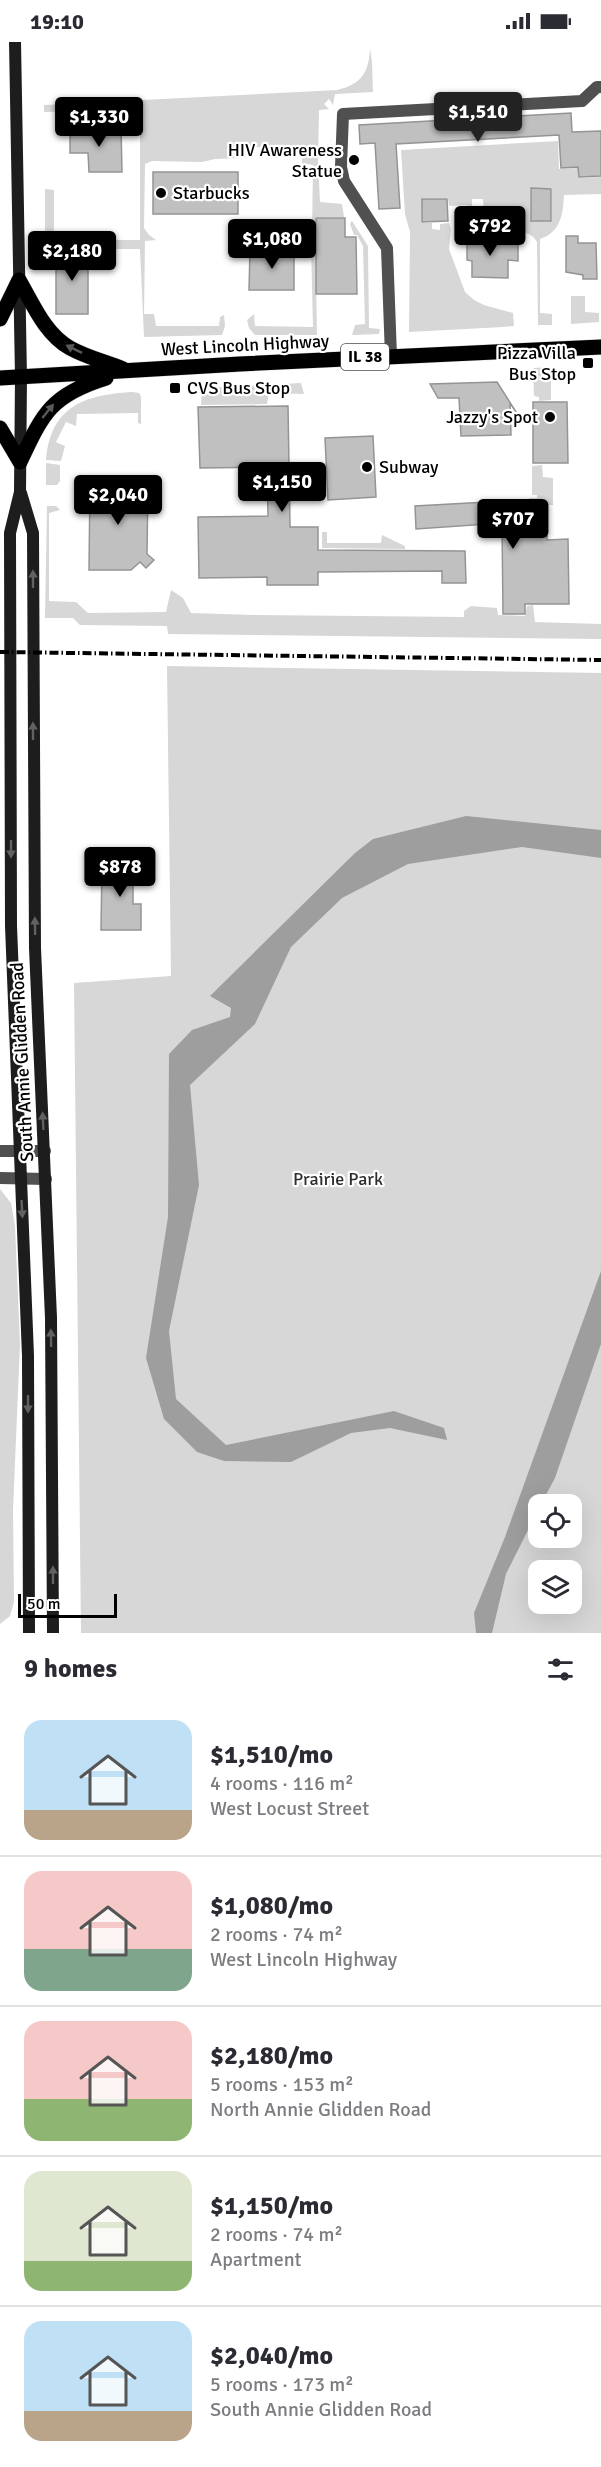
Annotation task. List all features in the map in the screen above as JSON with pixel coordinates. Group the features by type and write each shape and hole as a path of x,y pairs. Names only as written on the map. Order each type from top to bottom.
{"main road":[{"name":"South Annie Glidden Road","path":"15,42 21,377 20,492 10,533 11,926 28,1356 29,1633"},
{"path":"0,319 19,280"},
{"path":"19,280 42,321 69,348 129,371"},
{"name":"West Lincoln Highway","path":"0,378 601,346"},
{"path":"20,462 39,422 57,400 88,383 129,371"},
{"path":"0,428 20,462"},
{"name":"South Annie Glidden Road","path":"20,492 33,533 35,948 52,1347 53,1633"}],"street":[{"path":"391,356 387,248 344,181 341,167 343,114 582,101 597,87 601,87"},
{"path":"0,1151 45,1151"},
{"path":"0,1178 46,1179"}],"green space":[{"path":"370,48 373,92 335,94 333,105 329,99 324,104 329,109 319,110 320,202 342,204 344,217 315,217 317,335 255,335 249,328 247,320 254,314 255,326 313,327 311,246 301,233 312,233 313,165 302,163 302,148 248,147 245,158 202,162 152,161 145,164 144,228 156,240 145,241 144,314 154,314 156,326 219,326 220,317 224,315 225,326 222,335 144,337 140,249 56,249 56,254 45,253 45,189 54,190 54,240 140,240 140,110 44,112 44,105 337,90 353,84 362,76 368,64"},
{"path":"558,141 559,169 578,168 579,178 601,177 601,194 564,195 560,222 552,232 540,239 540,313 552,314 552,325 538,325 537,242 530,235 514,231 514,215 484,213 483,199 472,199 472,213 468,213 467,205 449,206 448,198 422,198 421,223 432,223 432,229 440,230 440,224 449,223 451,229 449,249 465,292 484,305 513,313 514,326 409,332 410,232 405,214 401,150","holes":["530,188 552,188 552,221 530,221"]},
{"path":"352,221 368,246 369,328 380,329 379,334 352,335 355,325 365,324 363,246 357,235 354,235 350,224"},
{"path":"571,296 585,296 585,312 599,313 599,322 571,324"},
{"path":"551,367 551,400 539,401 539,397 534,396 533,368"},
{"path":"301,383 304,394 269,393 267,404 201,405 202,388"},
{"path":"139,393 141,397 141,424 138,423 138,413 77,414 76,426 66,422 56,442 65,446 61,461 46,460 49,442 55,427 73,407 99,396"},
{"path":"46,463 60,465 60,481 57,485 46,485"},
{"path":"542,465 543,477 553,478 553,505 546,505 545,513 532,513 532,529 529,498 537,498 537,495 532,495 532,466"},
{"path":"47,506 56,506 60,510 49,513 49,601 76,602 88,613 166,612 171,590 183,598 191,613 464,617 464,611 471,606 497,608 498,615 525,616 527,606 533,605 535,622 601,624 601,639 168,634 167,626 80,625 73,618 45,618"},
{"path":"322,532 327,532 327,543 381,543 382,535 405,546 405,549 322,548"},
{"name":"Prairie Park","path":"167,666 601,673 601,1633 81,1633 74,983 171,976"},
{"path":"0,1189 11,1203 15,1225 20,1344 13,1511 14,1602 10,1616 0,1624"}],"shaded area":[{"path":"466,816 601,830 601,858 522,847 408,864 342,898 291,947 255,1024 190,1085 199,1185 169,1331 176,1399 226,1445 394,1411 444,1428 447,1440 390,1428 351,1433 291,1462 224,1461 197,1452 164,1419 146,1358 168,1217 169,1054 192,1030 230,1017 231,1008 210,996 355,853 373,839"},
{"path":"601,1271 601,1344 555,1478 546,1494 528,1494 528,1530 506,1574 492,1633 476,1633 474,1613 505,1537"}],"building":[{"path":"571,113 572,132 601,131 601,176 579,177 578,167 561,168 559,135 396,144 400,208 379,209 375,143 360,144 359,125"},
{"path":"121,127 122,172 89,172 88,153 70,153 70,128"},
{"path":"153,172 238,172 238,214 153,214"},
{"path":"531,188 551,189 551,221 531,221"},
{"path":"422,199 447,199 448,221 422,222"},
{"path":"316,218 345,218 345,237 356,237 357,294 316,294"},
{"path":"467,234 480,234 480,242 518,243 518,261 508,260 508,278 472,277 472,261 467,260"},
{"path":"566,236 578,236 578,243 596,243 597,279 583,279 583,275 566,272"},
{"path":"56,250 88,250 88,314 56,314"},
{"path":"250,250 294,250 294,290 249,290"},
{"path":"497,382 518,415 510,403 511,435 461,436 459,398 438,398 430,384"},
{"path":"533,402 567,402 568,463 533,463"},
{"path":"288,406 290,527 318,527 318,550 465,551 466,583 442,583 442,571 318,572 318,585 267,585 267,577 199,578 198,517 268,516 267,467 200,468 198,407"},
{"path":"373,436 376,497 328,500 325,438"},
{"path":"90,482 148,483 147,554 154,560 146,568 140,562 131,570 89,570"},
{"path":"525,500 526,514 547,514 547,540 568,539 569,604 525,604 525,614 503,614 502,523 416,529 415,506"},
{"path":"102,865 142,866 142,884 133,884 133,904 141,904 141,930 101,930"}],"railway":[{"path":"0,652 601,660"}],"place":[{"name":"HIV Awareness Statue","path":"354,160"},
{"name":"Starbucks","path":"161,193"},
{"name":"Pizza Villa Bus Stop","path":"588,363"},
{"name":"CVS Bus Stop","path":"175,388"},
{"name":"Jazzy's Spot","path":"550,417"},
{"name":"Subway","path":"367,467"}]}
